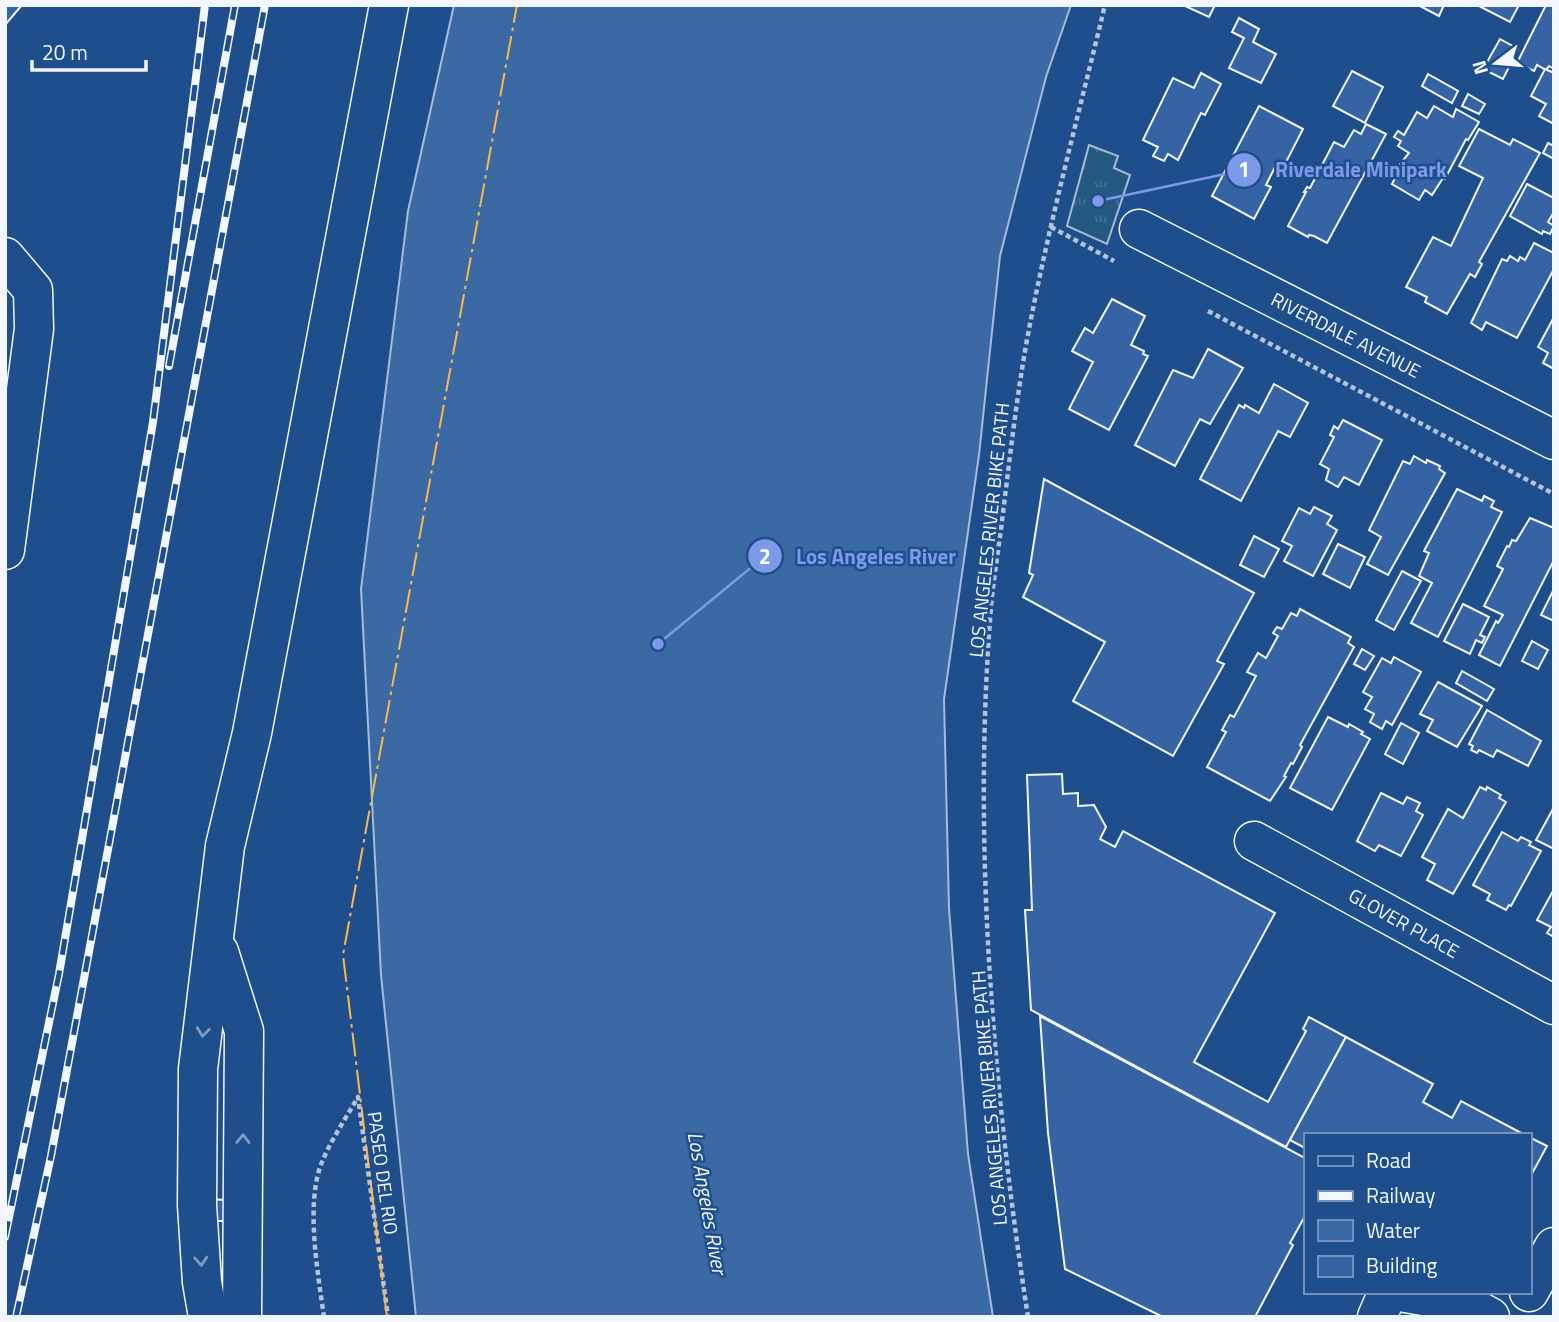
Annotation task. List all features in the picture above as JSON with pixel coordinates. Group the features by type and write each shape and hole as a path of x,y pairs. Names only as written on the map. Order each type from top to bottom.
{"street":[{"path":"208,1317 201,1256 197,1139 198,1069 225,846 252,733 388,5"},
{"name":"RIVERDALE AVENUE","path":"1139,229 1554,440"},
{"path":"5,257 33,290 34,329 5,550"},
{"name":"GLOVER PLACE","path":"1254,841 1554,1005"},
{"path":"215,940 244,1031 242,1317"},
{"path":"1531,1288 1554,1247"},
{"path":"1377,1317 1387,1294"},
{"path":"1412,1294 1464,1303 1490,1317"},
{"path":"1516,1317 1528,1294"}],"path":[{"name":"LOS ANGELES RIVER BIKE PATH","path":"1028,1317 998,1068 989,937 984,759 990,618 1012,435 1028,332 1105,5"},
{"path":"1051,227 1118,263"},
{"path":"1202,308 1554,494"},
{"name":"PASEO DEL RIO","path":"324,1317 316,1266 314,1192 321,1163 358,1097 388,1317"}],"green space":[{"path":"1089,145 1118,156 1114,168 1130,175 1107,244 1067,226"}],"water":[{"name":"Los Angeles River","path":"454,5 1071,5 1046,77 1000,256 979,455 944,699 949,908 968,1154 993,1317 416,1317 381,975 361,589 408,211"}],"building":[{"path":"5,5 22,5 5,25"},
{"path":"1183,5 1215,5 1209,17"},
{"path":"1418,5 1444,5 1439,16"},
{"path":"1477,5 1519,5 1510,22"},
{"path":"1546,5 1554,5 1554,69 1549,66 1546,70 1537,65 1534,71 1517,63"},
{"path":"1239,18 1259,29 1253,42 1276,54 1261,83 1229,68 1244,38 1232,32"},
{"path":"1500,39 1518,49 1503,79 1483,69"},
{"path":"1545,69 1554,73 1554,124 1539,116 1546,104 1531,96"},
{"path":"1352,71 1383,87 1365,123 1333,106"},
{"path":"1201,73 1221,84 1205,115 1201,113 1178,160 1168,154 1164,161 1153,156 1158,147 1143,140 1173,78 1194,88"},
{"path":"1428,74 1458,91 1452,103 1422,86"},
{"path":"1468,94 1485,104 1479,114 1462,106"},
{"path":"1259,106 1303,129 1282,170 1275,167 1266,185 1271,187 1254,219 1212,196"},
{"path":"1434,106 1453,117 1456,109 1479,122 1468,140 1466,139 1445,179 1443,178 1432,195 1425,190 1419,200 1392,184 1399,170 1396,169 1409,153 1398,146 1401,141 1394,137 1398,131 1404,135 1417,112 1427,118"},
{"path":"1366,124 1386,134 1327,243 1288,226 1304,192 1307,187 1310,188 1334,142 1344,147 1354,130 1361,134"},
{"path":"1479,129 1510,145 1513,139 1540,153 1479,262 1482,264 1475,277 1470,274 1447,314 1425,302 1427,297 1406,287 1433,237 1451,246 1483,178 1459,166"},
{"path":"1548,143 1554,146 1554,159 1543,153"},
{"path":"1527,184 1554,198 1554,212 1548,222 1554,226 1550,234 1543,231 1542,234 1510,216"},
{"path":"1534,243 1554,253 1554,269 1517,338 1486,322 1482,330 1471,323 1502,259 1507,261 1510,256 1518,261 1520,257 1525,260"},
{"path":"1112,299 1145,316 1131,345 1148,356 1109,430 1069,409 1093,362 1072,351 1085,328 1093,333"},
{"path":"1554,317 1554,369 1543,363 1548,353 1538,347"},
{"path":"1208,349 1243,368 1210,424 1200,419 1175,466 1135,445 1173,370 1193,378"},
{"path":"1274,384 1308,403 1290,437 1278,431 1241,501 1200,479 1239,405 1244,408 1245,405 1259,413"},
{"path":"1343,420 1382,440 1359,485 1344,477 1338,487 1326,480 1329,469 1320,464 1334,437 1330,435 1334,426 1338,429"},
{"path":"1414,456 1426,463 1427,460 1440,466 1439,469 1445,473 1388,575 1367,564 1381,537 1369,530 1403,461 1410,464"},
{"path":"1044,479 1254,593 1217,661 1224,664 1173,756 1073,701 1105,642 1023,597 1033,575 1029,573"},
{"path":"1457,489 1482,501 1484,496 1494,501 1491,507 1502,512 1438,637 1411,623 1432,583 1419,576 1429,553 1424,551"},
{"path":"1314,507 1332,516 1327,524 1337,530 1313,576 1284,561 1292,546 1282,541 1299,508 1310,514"},
{"path":"1530,518 1554,528 1554,560 1500,666 1479,655 1496,621 1498,623 1503,615 1484,606 1503,569 1497,566 1507,546 1509,547 1512,540 1516,541"},
{"path":"1254,536 1279,549 1264,577 1240,565"},
{"path":"1338,544 1365,557 1350,588 1323,574"},
{"path":"1402,571 1421,581 1394,630 1376,620"},
{"path":"1554,589 1554,621 1541,615"},
{"path":"1463,604 1489,617 1480,635 1485,637 1482,643 1476,640 1470,654 1444,641"},
{"path":"1300,609 1351,637 1348,643 1354,647 1300,745 1302,747 1284,776 1286,777 1270,801 1207,767 1226,732 1222,730 1230,715 1234,717 1256,676 1247,672 1258,653 1266,658 1278,636 1273,633 1277,627 1282,629 1291,613 1297,616"},
{"path":"1532,641 1548,650 1538,669 1522,661"},
{"path":"1362,649 1374,656 1365,670 1354,664"},
{"path":"1394,657 1421,672 1392,725 1386,721 1382,729 1370,722 1374,714 1365,709 1372,697 1363,692 1382,658 1391,663"},
{"path":"1462,671 1494,689 1487,701 1456,683"},
{"path":"1438,682 1482,706 1457,747 1427,731 1433,720 1420,714"},
{"path":"1487,710 1541,741 1528,766 1497,750 1493,757 1479,750 1477,753 1471,750 1473,746 1469,744"},
{"path":"1328,717 1348,727 1349,724 1370,739 1332,810 1290,788"},
{"path":"1401,723 1419,733 1403,764 1385,754"},
{"path":"1062,774 1063,794 1078,793 1078,806 1094,805 1106,827 1100,839 1115,847 1123,831 1275,913 1194,1062 1268,1102 1306,1031 1303,1029 1309,1017 1346,1037 1286,1147 1031,1010 1025,910 1032,910 1027,775"},
{"path":"1480,787 1486,790 1487,787 1501,795 1499,798 1506,802 1453,894 1427,880 1435,864 1422,857 1448,809 1463,818"},
{"path":"1381,793 1403,804 1407,797 1420,803 1416,811 1423,815 1401,856 1379,845 1375,851 1357,841"},
{"path":"1554,807 1554,849 1536,840"},
{"path":"1502,832 1518,841 1521,837 1541,851 1511,906 1506,910 1487,900 1490,894 1473,885"},
{"path":"1554,889 1554,937 1547,933 1551,927 1537,920"},
{"path":"1040,1016 1304,1157 1304,1218 1290,1243 1293,1245 1255,1317 1163,1317 1065,1269 1048,1133"},
{"path":"1346,1037 1433,1084 1423,1102 1452,1118 1461,1101 1521,1133 1304,1133 1304,1147 1290,1140"},
{"path":"1531,1138 1547,1146 1531,1175"},
{"path":"210,1199 225,1200 224,1221 210,1221"}],"railway":[{"path":"5,1237 59,974 153,422 205,5"},
{"path":"169,366 235,5"},
{"path":"16,1317 51,1156 265,5"}],"power":[{"path":"387,1317 343,955 517,5"}],"place":[{"name":"Riverdale Minipark","path":"1098,201"},
{"name":"Los Angeles River","path":"658,644"}]}
